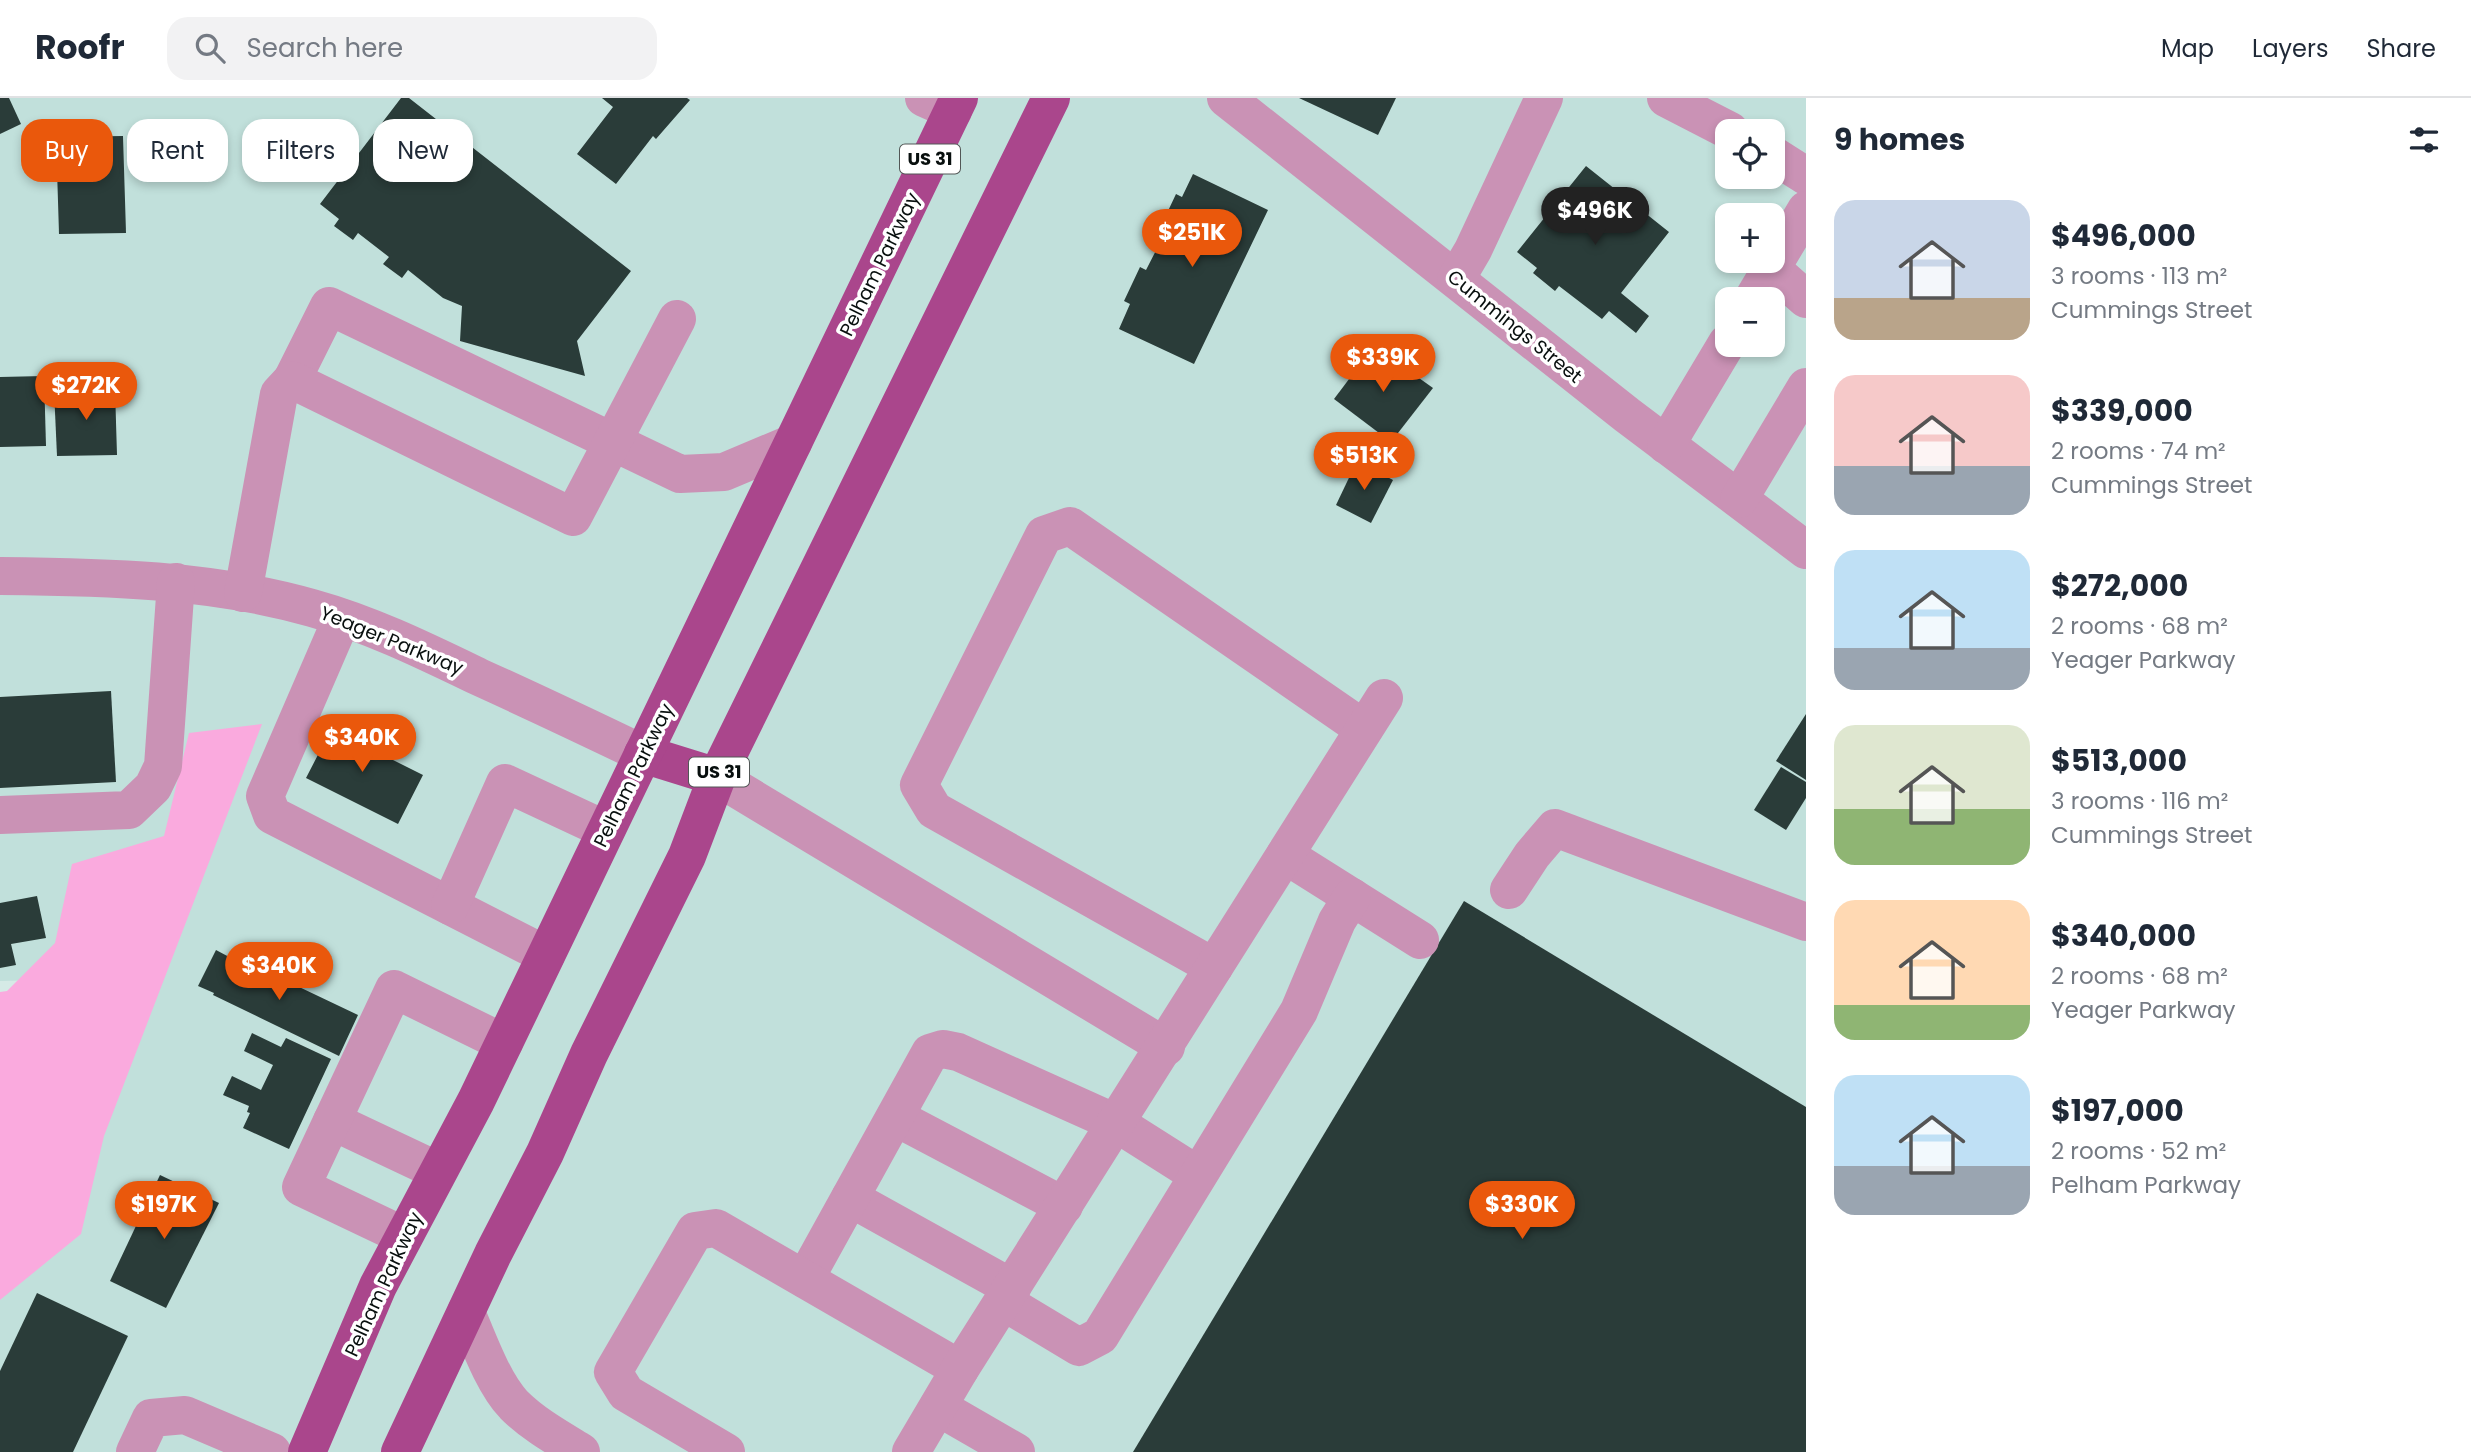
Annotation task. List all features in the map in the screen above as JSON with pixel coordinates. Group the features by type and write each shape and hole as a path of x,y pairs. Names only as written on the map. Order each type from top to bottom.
{"main road":[{"name":"US 31","path":"400,1452 545,1153 589,1054 687,856 717,777 1051,98"},
{"name":"Pelham Parkway","path":"307,1452 378,1286 476,1101 793,443 945,102"},
{"path":"643,754 717,777"}],"street":[{"name":"Cummings Street","path":"1226,98 1666,445 1806,550"},
{"path":"1457,279 1544,98"},
{"path":"1666,98 1715,123"},
{"path":"1785,163 1806,176"},
{"path":"1806,210 1763,284 1806,299"},
{"path":"243,593 279,394 292,380 329,306 680,474 724,471 793,443"},
{"path":"292,380 573,517 677,319"},
{"path":"1666,445 1719,357"},
{"path":"1739,499 1806,387"},
{"path":"911,1452 960,1369 1166,1047 1374,713 1070,526 1044,535 919,785 934,810 1214,967"},
{"name":"Yeager Parkway","path":"0,576 125,578 176,582 312,608 430,653 643,754"},
{"path":"0,815 129,810 153,787 163,766 176,582"},
{"path":"342,618 265,796 272,815 546,955"},
{"path":"717,777 1166,1047"},
{"path":"450,906 505,783 606,830"},
{"path":"1509,890 1532,855 1555,828 1806,922"},
{"path":"1285,855 1420,940"},
{"path":"850,1198 1008,1295 1079,1347 1100,1336 1298,1011 1337,921 1352,897"},
{"path":"404,1236 301,1186 394,989 504,1043"},
{"path":"805,1279 930,1053 943,1049 958,1052 1116,1123 1198,1175"},
{"path":"895,1118 1064,1206"},
{"path":"332,1121 438,1171"},
{"path":"726,1452 626,1393 613,1372 695,1231 716,1228 960,1369"},
{"path":"466,1312 488,1364 513,1404 547,1432 581,1452"},
{"path":"938,1407 1016,1452"},
{"path":"135,1452 151,1418 185,1415 272,1452"}],"shaded area":[{"path":"0,98 1806,98 1806,1452 0,1452 0,1258 139,978 0,981"},
{"path":"262,724 104,1136 81,1234 0,1300 0,992 7,991 55,943 72,864 164,836 189,733"}],"building":[{"path":"0,98 9,98 21,124 0,134"},
{"path":"401,98 409,98 436,119 385,119"},
{"path":"602,98 690,100 656,139 653,136 616,184 577,154 613,107"},
{"path":"1299,98 1396,98 1378,135"},
{"path":"373,135 373,182 473,182 473,148 631,271 577,341 585,376 460,341 462,306 443,298 408,270 402,278 383,264 389,257 358,233 353,240 334,226 339,219 320,204 337,182 359,182 359,153"},
{"path":"113,136 123,136 126,233 59,234 57,182 113,182"},
{"path":"1586,166 1669,232 1621,293 1649,316 1636,333 1609,311 1602,319 1559,286 1555,291 1533,273 1537,268 1517,252"},
{"path":"1193,174 1268,210 1194,364 1119,329 1130,304 1124,301 1140,267 1146,270 1166,231 1160,228 1176,194 1182,197"},
{"path":"1374,346 1433,388 1391,442 1334,399"},
{"path":"44,376 46,446 0,447 0,377"},
{"path":"115,389 117,455 57,456 54,390"},
{"path":"1357,461 1393,480 1371,523 1336,505"},
{"path":"111,691 116,782 0,788 0,697"},
{"path":"1806,714 1806,780 1776,761"},
{"path":"317,722 423,775 398,824 306,778 322,747 308,740"},
{"path":"1781,767 1806,782 1806,798 1786,830 1754,810"},
{"path":"37,896 46,938 11,944 16,965 0,968 0,903"},
{"path":"1464,901 1806,1107 1806,1452 1133,1452"},
{"path":"216,950 231,958 232,955 358,1015 339,1056 198,986"},
{"path":"252,1033 281,1047 286,1038 331,1059 289,1149 243,1128 250,1113 247,1112 249,1106 223,1095 232,1076 261,1090 273,1065 244,1051"},
{"path":"160,1175 219,1203 166,1308 110,1281"},
{"path":"37,1293 128,1336 73,1452 0,1452 0,1371"}]}
